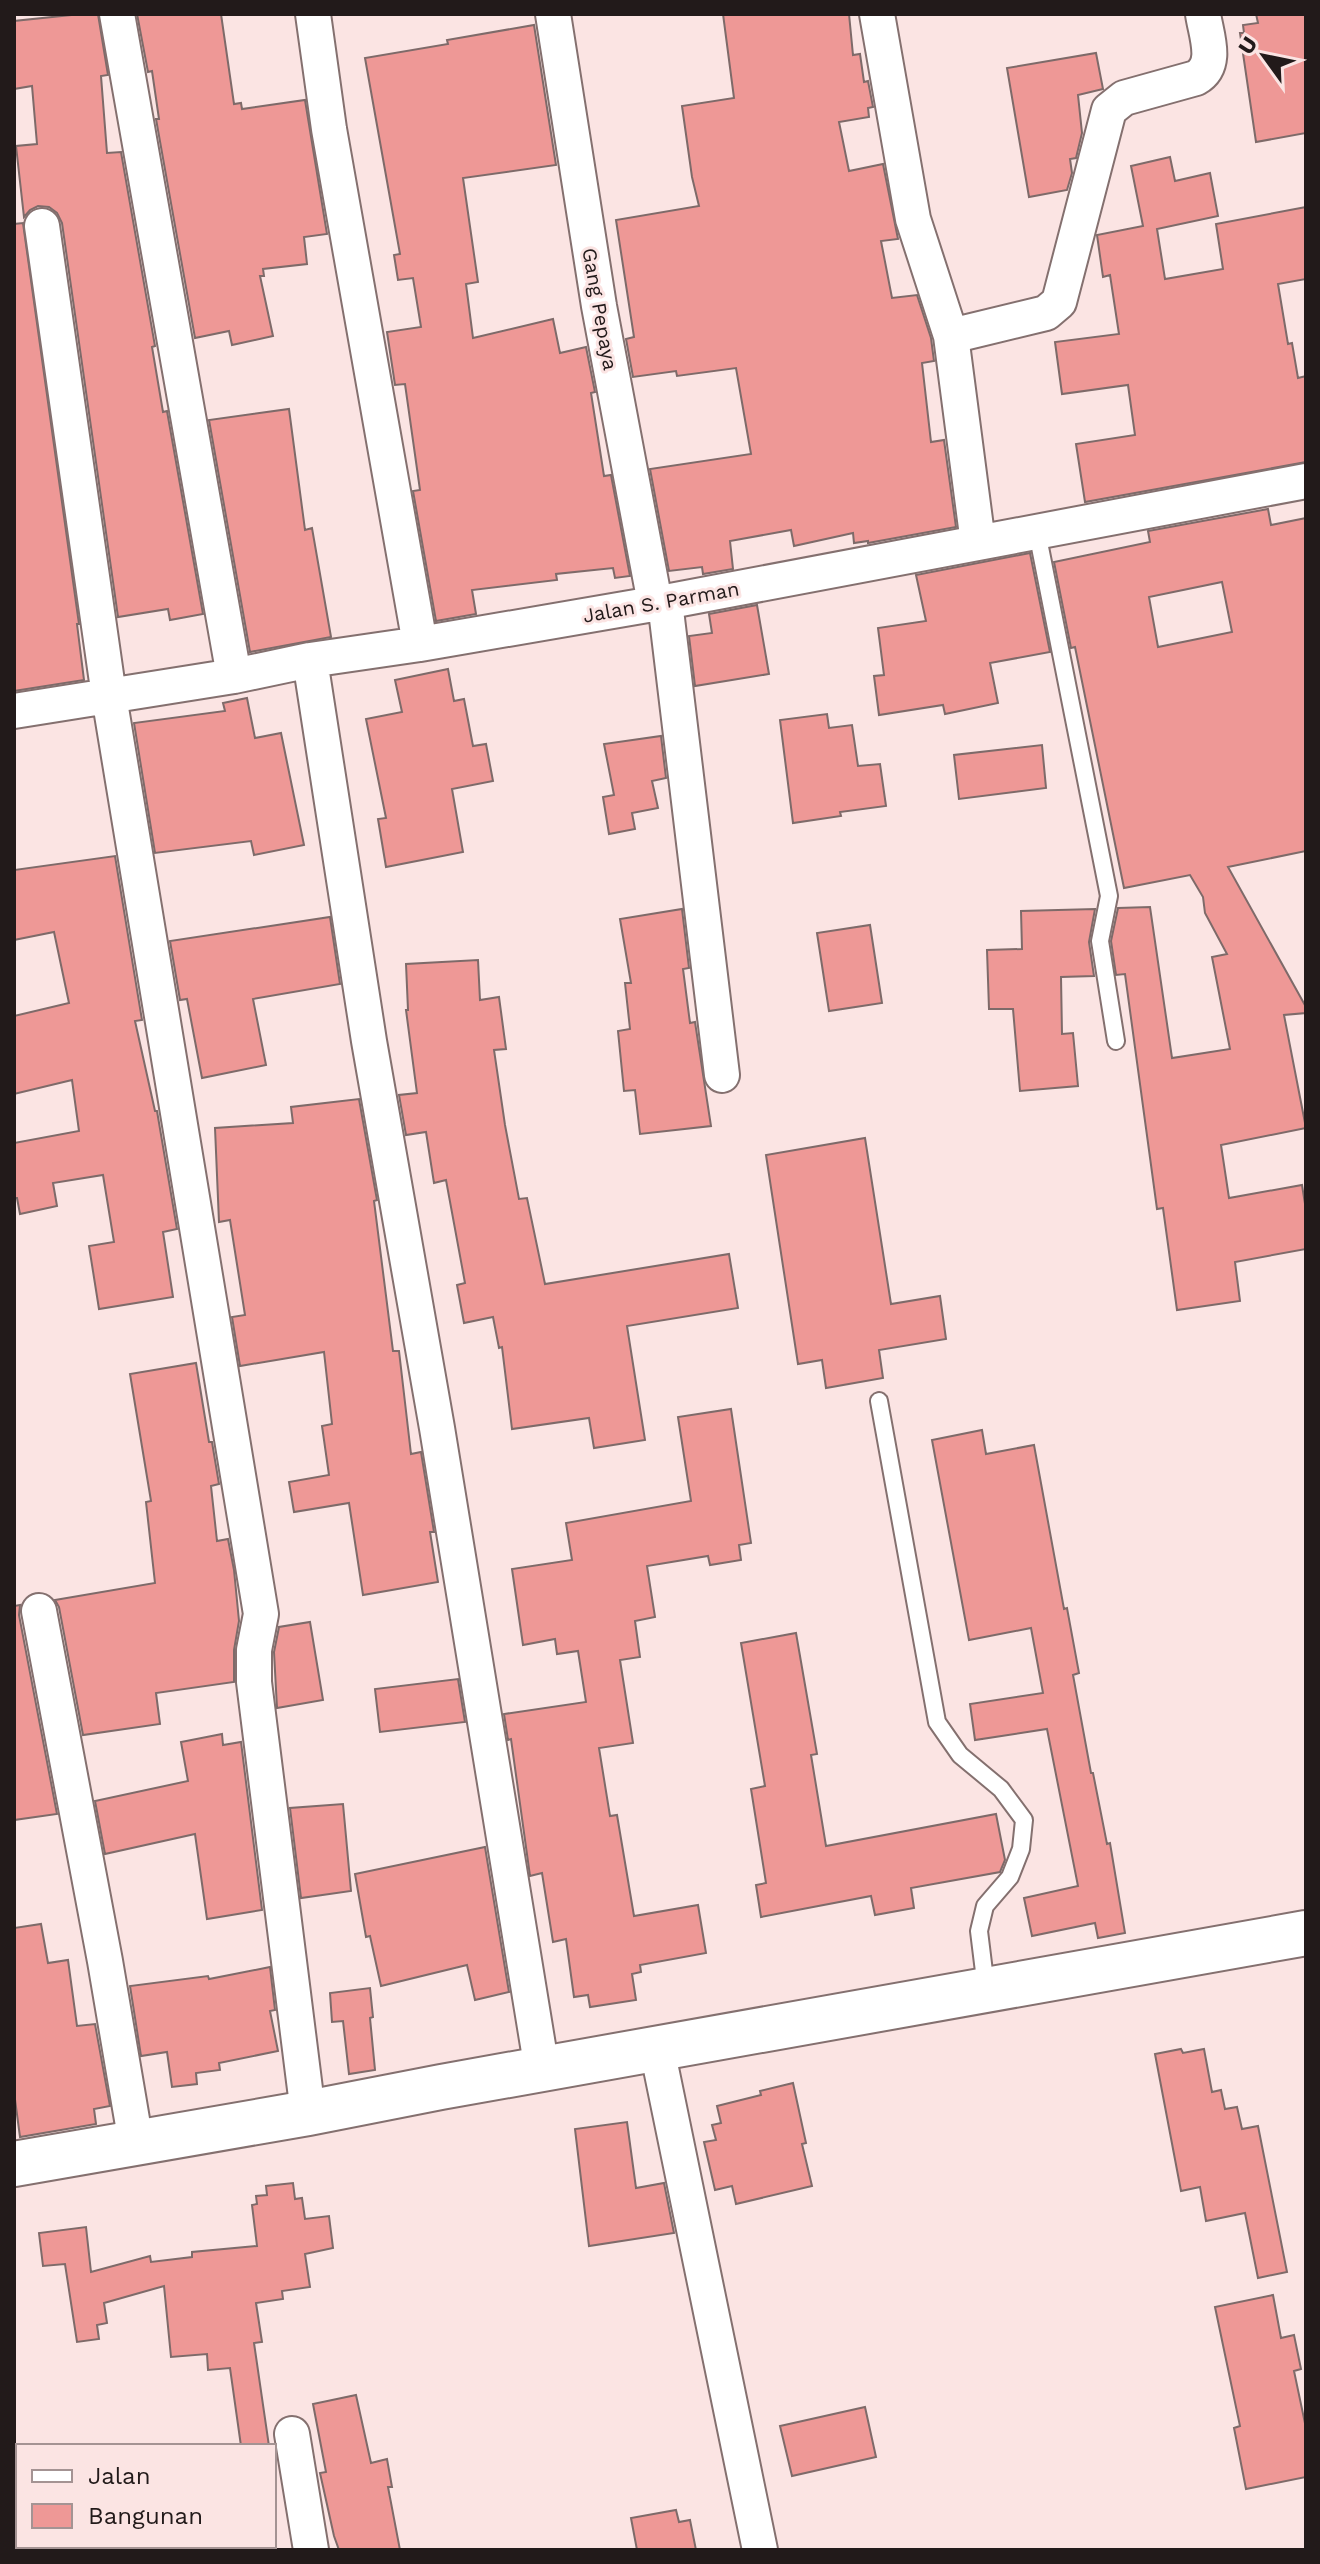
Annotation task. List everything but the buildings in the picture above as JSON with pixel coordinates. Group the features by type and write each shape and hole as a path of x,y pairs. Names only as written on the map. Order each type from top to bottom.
{"street":[{"path":"117,14 234,676"},
{"path":"313,14 329,129 420,644"},
{"name":"Gang Pepaya","path":"553,14 599,306 660,602 722,1075"},
{"path":"877,14 913,219 951,336 978,543"},
{"path":"951,336 1046,313 1059,302 1109,110 1124,98 1204,74 1210,56 1203,14"},
{"path":"42,226 109,696 261,1614 254,1650 254,1682 308,2113"},
{"name":"Jalan S. Parman","path":"14,711 660,602 1306,481"},
{"path":"310,660 369,1041 437,1428 542,2070"},
{"path":"39,1611 136,2143"},
{"path":"14,2164 1306,1933"},
{"path":"657,2049 760,2550"},
{"path":"292,2434 311,2550"}],"lane":[{"path":"1037,532 1109,896 1100,941 1116,1041"},
{"path":"879,1401 937,1722 960,1755 1001,1789 1024,1820 1021,1849 1010,1877 985,1906 979,1931 986,1990"}]}
